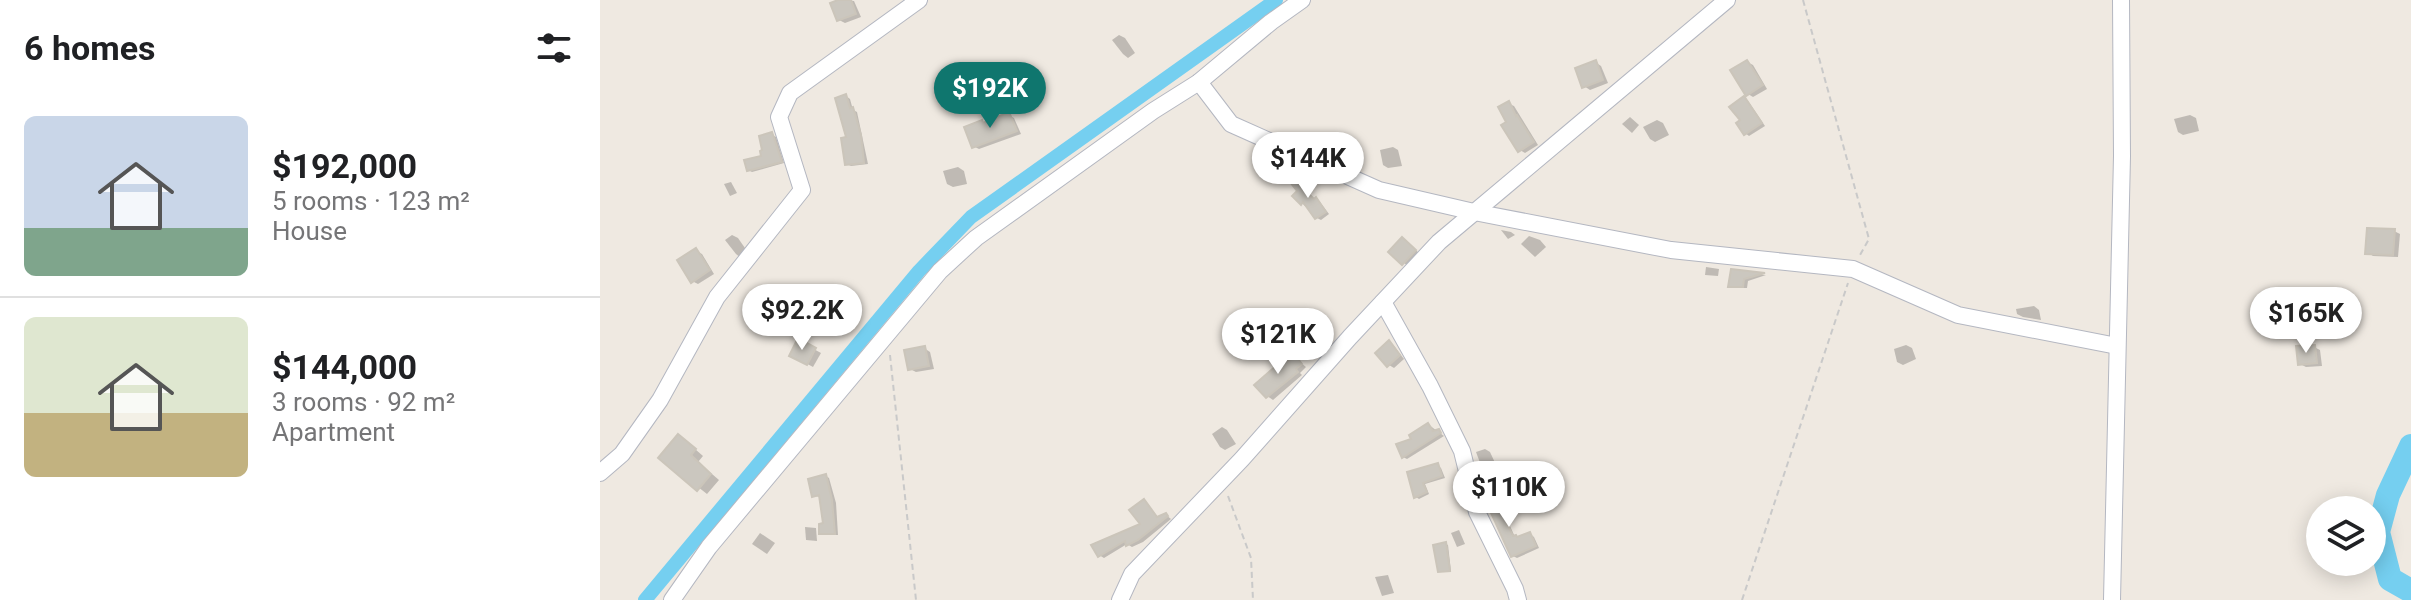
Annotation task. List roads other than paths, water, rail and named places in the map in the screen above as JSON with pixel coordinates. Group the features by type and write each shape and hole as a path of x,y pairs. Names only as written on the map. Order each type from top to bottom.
{"street":[{"path":"600,473 622,454 660,400 717,297 802,190 779,117 790,93 919,0"},
{"path":"672,600 709,547 940,271 976,238 1153,111 1199,82 1302,0"},
{"path":"1120,600 1132,574 1439,242 1727,0"},
{"path":"2112,600 2122,156 2121,0"},
{"path":"1199,82 1231,124 1379,190 1474,212 1671,250 1853,269 1958,315 2117,346"},
{"path":"1383,302 1462,451 1477,512 1518,600"}],"waterway":[{"path":"645,600 919,271 971,217 1276,0"},
{"path":"2411,446 2388,495 2378,532 2390,579 2411,591"}]}
